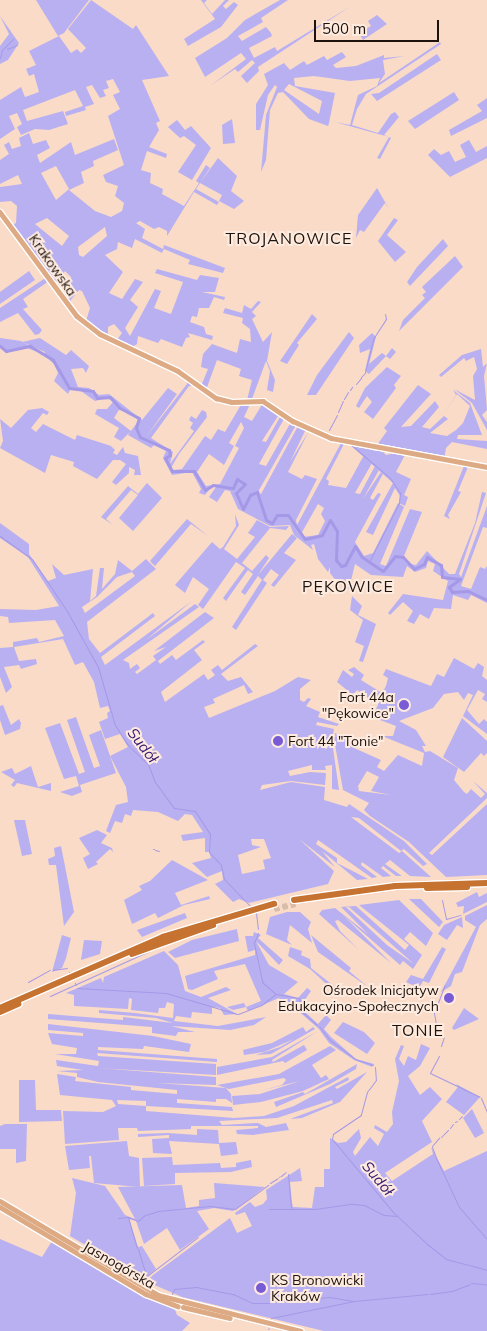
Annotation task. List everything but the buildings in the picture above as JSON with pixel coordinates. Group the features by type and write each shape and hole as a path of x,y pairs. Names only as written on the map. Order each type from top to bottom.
{"highway":[{"path":"434,886 295,902 373,888 487,883"},
{"path":"459,885 487,887"},
{"path":"0,1008 150,943 270,907"},
{"path":"0,1012 147,948 232,917"}],"main road":[{"name":"Krakowska","path":"0,212 70,308 92,328 178,371 220,400 263,401 293,421 333,439 487,468"},
{"path":"0,1201 53,1236"},
{"path":"0,1207 53,1236"},
{"name":"Jasnogórska","path":"53,1236 97,1263 154,1294 181,1304 288,1331"},
{"name":"Jasnogórska","path":"181,1304 301,1331"}],"shaded area":[{"path":"36,0 89,0 64,33 58,36"},
{"path":"91,0 133,29 136,25 169,76 142,80 160,121 156,123 159,130 149,147 167,154 166,158 147,151 141,170 151,173 150,183 163,189 162,194 184,206 199,183 196,181 206,165 210,168 196,189 219,202 217,205 194,192 167,236 167,231 159,227 154,229 140,221 136,223 145,229 142,238 163,249 164,245 225,268 223,273 188,264 190,260 164,249 162,253 135,239 132,248 118,242 117,249 105,255 123,272 109,293 122,299 135,279 143,282 130,300 138,307 125,328 130,336 155,289 161,291 154,308 171,314 183,282 155,273 157,269 197,280 200,275 219,278 215,292 202,292 225,297 224,300 214,297 209,308 199,308 197,317 192,316 190,322 204,327 206,334 213,336 212,340 188,333 190,337 186,338 182,347 161,339 158,343 138,336 137,344 132,347 117,340 122,333 114,324 108,327 108,336 100,333 86,321 90,308 82,291 79,290 70,301 73,306 71,308 61,294 71,277 65,271 55,285 12,225 16,223 17,206 11,201 0,202 0,187 22,184 18,175 0,184 0,160 9,154 4,145 9,142 12,149 21,146 19,138 29,133 33,144 46,140 50,148 37,155 40,163 71,142 75,155 114,139 118,150 93,161 94,166 81,172 84,183 69,190 95,211 111,217 122,211 124,203 115,196 118,186 106,182 103,175 124,165 108,116 120,109 113,95 120,92 113,79 106,81 109,88 103,90 106,96 100,98 92,85 86,87 94,104 85,107 86,110 66,116 65,112 83,106 75,90 23,110 27,121 63,111 68,124 49,130 35,129 21,135 17,127 22,124 17,113 9,116 15,129 0,139 0,100 21,87 25,97 39,92 34,74 29,76 26,69 36,65 29,51 59,36 71,53 77,49 81,53 86,48 68,29","holes":["56,166 69,189 56,200 41,173","47,218 69,236 62,246 35,224","105,227 107,236 83,257 79,255 78,247"]},
{"path":"201,0 207,0 204,3 212,14 225,0 229,0 223,6 226,9 234,2 238,5 221,27 188,46 184,39 215,19"},
{"path":"280,0 288,0 261,18 263,22 238,36 242,41 266,27 271,33 272,36 249,48 254,58 275,47 277,51 351,6 258,67 259,71 247,83 241,76 255,63 252,60 238,72 235,69 210,86 246,59 241,53 205,77 195,58 227,38 245,20"},
{"path":"377,15 387,24 363,40 359,33 371,26 368,21"},
{"path":"0,16 19,43 8,60 0,64 0,46 9,34"},
{"path":"440,42 441,44 366,94 357,109 352,125 378,133 391,114 395,112 399,117 384,135 388,137 335,122 350,125 358,95 377,86 380,78 350,81 314,76 294,78 295,86 335,93 328,126 309,119 283,92 278,93 270,110 266,160 261,172 266,115 277,87 275,85 268,95 260,130 256,130 256,104 268,85 264,74 284,63 290,70 304,61 307,65 324,56 327,60 342,52 346,57 333,65 336,68 356,66 384,55 384,58 405,56 383,60 385,74 379,83","holes":["289,84 322,101 319,114 284,90"]},
{"path":"437,54 441,60 377,101 371,94 379,93"},
{"path":"454,92 459,100 415,129 408,121"},
{"path":"487,98 487,118 451,136 449,130 482,111 477,105"},
{"path":"232,119 235,143 223,144 222,125"},
{"path":"177,120 185,130 191,126 211,148 192,180 178,172 196,145 184,136 180,138 168,127"},
{"path":"389,137 391,138 380,159 377,158"},
{"path":"469,140 476,152 487,146 487,158 450,177 428,155 434,149 441,155 449,151 455,162 466,157 460,145"},
{"path":"218,158 237,176 231,191 244,201 234,209 219,201 222,195 200,183"},
{"path":"377,188 389,209 385,203 364,232 360,230 356,238 358,215"},
{"path":"394,218 398,220 387,235 406,252 395,262 378,241"},
{"path":"443,239 448,246 410,286 407,282 417,267"},
{"path":"455,256 463,267 399,331 403,320 425,298 422,295 426,292 422,287"},
{"path":"29,271 35,280 0,304 0,292"},
{"path":"47,277 49,281 23,299 28,307 23,309 42,330 39,334 35,335 18,313 0,322 0,308"},
{"path":"258,301 261,302 252,312 256,316 252,319 263,342 272,332 267,361 275,380 273,392 267,390 270,371 266,361 252,399 247,400 252,380 239,376 241,369 217,360 206,390 201,386 208,369 201,367 203,354 212,344 237,353 240,339 251,342 250,329 242,323 243,318 223,313 225,308 242,313 244,305 251,309"},
{"path":"312,314 317,319 297,343 299,345 287,364 280,361"},
{"path":"349,332 354,338 316,395 307,395 317,375"},
{"path":"372,333 376,337 369,364 382,353 386,356 369,374 365,371 370,349 360,353 359,345"},
{"path":"0,338 21,341 43,354 27,348 5,352 0,348"},
{"path":"40,338 66,355 71,350 89,366 86,373 83,368 71,369 78,387 89,388 99,395 109,394 142,420 168,388 177,394 146,437 187,384 186,379 196,386 189,386 151,438 173,452 170,464 194,431 190,428 193,423 189,420 191,416 196,419 202,410 206,412 207,417 179,454 171,468 174,470 182,469 205,436 211,440 218,429 225,432 242,403 251,402 244,417 252,421 263,403 278,416 262,441 266,442 280,417 285,417 259,464 266,466 291,422 296,425 258,492 261,494 298,426 306,429 290,462 309,431 288,472 302,479 305,475 317,479 296,520 297,525 341,443 344,444 326,479 329,481 328,485 346,488 364,455 372,463 355,493 360,494 375,466 379,470 363,499 381,472 383,474 370,498 373,500 378,493 381,494 355,542 364,556 373,553 398,503 404,507 380,564 386,566 410,509 422,512 404,556 410,564 416,565 427,551 449,574 455,574 475,523 482,492 486,493 459,574 461,577 487,506 487,528 483,527 461,586 471,589 480,567 485,569 487,566 487,603 471,595 468,600 453,595 451,609 434,608 429,619 420,614 414,624 407,621 413,611 403,602 390,615 388,613 403,594 443,600 448,581 433,571 435,564 428,561 426,568 415,572 407,566 403,577 371,575 355,564 349,589 337,582 330,573 330,567 328,572 318,559 314,544 311,545 313,550 294,535 290,525 270,526 238,509 230,491 225,490 217,502 209,497 216,487 211,487 205,495 199,493 201,489 192,472 172,475 163,458 166,451 154,445 151,448 128,435 131,431 121,441 114,437 119,428 95,414 97,409 107,409 113,402 107,398 95,401 78,389 70,390 68,394 54,381 58,373 54,364 44,355 45,352 22,342","holes":["120,408 139,420 131,431 114,418","241,422 244,428 235,446 239,448 220,484 206,486 197,472 209,454 224,465 234,446 229,443","318,504 324,508 321,514 325,521 318,535 303,537 301,534"]},
{"path":"392,348 396,352 390,359 386,356"},
{"path":"481,349 483,367 487,363 484,376 487,410 482,415 487,422 487,430 472,403 454,389 475,400 473,376 477,369 474,357 466,361 464,358 441,377 439,375 462,355"},
{"path":"387,367 401,376 394,385 396,388 373,419 364,412 372,402 367,396 359,408 356,406 365,388"},
{"path":"418,385 431,394 401,427 411,426 435,401 439,407 422,427 430,429 444,416 448,419 430,433 447,436 456,430 463,423 470,406 457,394 443,415 456,395 453,390 470,403 482,435 458,435 457,439 487,441 487,449 452,442 446,448 444,459 377,445 387,431 384,428"},
{"path":"42,408 49,412 47,415 43,413 31,428 36,432 43,424 75,440 77,435 111,446 115,450 113,453 117,455 123,447 125,453 138,456 141,475 134,475 135,470 129,467 129,473 116,485 112,482 126,464 120,460 113,460 97,479 73,466 74,462 51,455 45,473 0,448 3,441 0,419 11,428 28,410"},
{"path":"348,443 370,446 374,451 379,448 386,455 391,454 386,448 406,453 396,472 411,479 404,495 408,497 405,506 399,503 400,496 395,488 373,535 366,532 393,483"},
{"path":"464,466 468,467 458,491 461,492 448,515 450,519 444,516"},
{"path":"147,483 162,498 133,531 119,518 138,495 131,490 106,519 113,525 101,517 128,486 138,494"},
{"path":"235,514 239,525 224,549 237,559 255,537 248,533 257,520 270,527 289,526 286,530 270,528 242,563 252,571 266,555 269,558 258,575 292,534 297,538 284,553 296,560 274,587 271,585 279,575 271,569 263,580 267,583 236,630 232,627 262,580 258,576 245,595 241,592 253,574 248,570 226,601 223,598 245,568 236,562 203,609 198,605 209,589 193,577 185,593 175,585 212,542 220,549 223,547 236,526"},
{"path":"187,519 208,536 191,524 155,566 150,561"},
{"path":"0,523 29,544 29,554 48,581 56,578 52,564 64,575 93,569 90,601 96,596 100,568 104,568 102,589 115,574 118,560 132,571 146,559 156,569 87,622 89,639 100,653 153,613 155,616 101,657 105,665 192,601 146,640 195,604 199,607 123,660 129,663 130,669 137,664 140,668 135,672 137,674 156,660 153,656 166,647 154,651 205,612 214,618 158,661 160,664 172,655 176,660 203,640 205,642 194,650 202,660 161,692 165,702 204,674 208,680 215,675 211,670 218,665 222,670 255,644 258,646 221,674 228,681 241,677 253,692 248,694 244,685 213,699 215,703 204,707 209,718 275,691 298,677 311,680 300,689 300,700 304,702 308,698 311,699 306,706 320,712 318,717 339,724 337,726 317,722 316,725 334,729 332,741 339,790 332,789 332,765 325,766 326,770 312,770 312,765 288,771 290,776 310,772 326,773 325,785 291,781 262,785 260,790 291,782 325,787 324,800 347,807 349,804 404,841 427,864 423,866 404,849 401,851 359,818 351,817 399,853 402,851 431,877 410,876 390,860 385,864 402,876 396,876 383,866 381,868 391,876 383,877 362,862 361,865 377,877 372,878 318,840 316,844 337,858 337,863 368,879 357,880 322,851 335,867 299,839 334,871 328,884 249,903 239,899 233,902 215,884 223,880 222,871 207,877 192,863 211,858 209,852 205,852 205,838 183,841 181,835 203,832 192,815 185,814 178,821 158,812 133,810 131,816 125,814 122,823 115,821 110,833 106,831 116,805 128,802 126,787 110,756 128,747 120,734 105,739 99,722 108,718 107,713 110,711 108,706 100,708 94,682 83,662 75,665 63,639 14,647 19,661 36,659 37,664 21,669 19,665 4,667 12,687 6,693 0,677 0,648 13,647 13,642 37,638 39,642 64,636 55,620 9,623 8,617 0,616 0,609 36,610 59,606 28,557 0,538","holes":["132,572 135,576 85,613 82,607 97,597 117,577","251,839 264,839 271,858 263,860 265,869 242,874 238,855 261,847 252,845"]},
{"path":"352,596 362,606 358,615 376,624 363,662 359,661 364,646 355,642 363,620 350,610"},
{"path":"454,658 474,669 478,663 484,667 482,676 487,680 487,702 482,699 485,694 478,690 467,710 479,724 484,719 487,722 487,734 463,716 473,695 468,693 464,700 458,692 444,694 433,708 399,721 416,730 426,746 422,746 425,752 430,751 458,768 454,780 464,792 467,794 471,789 481,798 485,794 473,781 487,793 487,798 429,853 432,855 487,804 487,875 446,877 409,842 370,816 364,810 369,803 343,790 334,739 335,733 355,745 354,748 381,760 377,767 384,771 398,755 422,766 424,753 382,736 393,736 396,726 372,717 378,705 357,690 353,695 337,682 343,670 352,677 354,674 348,670 354,667 364,675 361,680 382,693 388,678 383,675 386,669 431,686 437,674 444,677","holes":["367,771 379,777 371,791 391,795 359,791 358,786"]},
{"path":"3,705 11,725 19,719 21,723 20,729 5,735 0,720 0,706"},
{"path":"76,717 94,768 100,766 89,735 101,730 116,773 80,785 82,792 72,796 60,792 79,786 76,776 64,779 45,728 60,723 79,774 85,772 67,720"},
{"path":"462,718 487,741 487,753 484,756 481,753 464,772 443,757"},
{"path":"31,766 38,787 51,783 51,791 17,783 14,787 11,785 15,780 1,772 12,768 15,774"},
{"path":"14,820 25,820 32,854 22,856"},
{"path":"97,830 107,835 101,843 112,848 113,852 110,849 96,862 98,864 88,869 83,858 90,854 79,838"},
{"path":"61,846 74,912 64,926 56,865 49,865 48,859 55,856 54,848"},
{"path":"172,860 208,880 175,893 181,905 209,896 210,899 184,905 158,918 155,913 132,924 124,900 142,890 139,886 150,881"},
{"path":"477,892 479,897 487,893 487,902 463,914 464,906 458,907 456,903"},
{"path":"409,899 421,899 443,922 439,927"},
{"path":"399,900 433,933 426,946 410,932 404,939 422,955 413,969 397,956 403,961 400,965 343,915 391,963 338,920 335,921 340,931 359,950 319,914 322,910 335,908 368,934 341,907 356,906 405,950 409,945 359,905","holes":["346,907 349,907 414,964 387,945"]},
{"path":"487,905 487,919 480,925 462,972 455,974 451,986 441,992 476,927 465,920 465,916"},
{"path":"287,912 300,912 311,922 308,929 312,943 290,925 287,940 292,945 266,934 270,917"},
{"path":"185,913 187,918 142,937 137,930"},
{"path":"462,917 463,928 457,925 447,940 438,934 444,925"},
{"path":"237,929 239,941 175,958 168,952 192,940"},
{"path":"254,932 261,935 258,938 283,960 279,965 256,941 269,965 298,982 284,994 298,998 307,988 311,991 304,1001 305,1012 318,1024 326,1015 331,1020 324,1029 331,1037 356,1059 374,1064 372,1067 354,1060 329,1043 319,1029 287,1001 281,1001 279,998 248,1011 246,1007 261,1001 245,964 214,971 218,979 192,990 188,989 185,976 255,955 255,950 248,952 245,936 253,936"},
{"path":"62,935 71,938 66,958 62,968 52,972"},
{"path":"311,935 351,968 349,971 368,987 318,952"},
{"path":"84,940 102,941 100,954 81,960"},
{"path":"290,947 302,951 301,955 310,959 311,968 335,987 333,990 310,969 288,956"},
{"path":"442,947 446,949 429,983 423,981 419,988 406,982 411,975 423,979"},
{"path":"164,951 178,965 185,991 201,997 226,987 231,990 208,998 237,1014 224,1015 220,1008 212,1007 212,1014 192,1012 191,1018 176,1016 174,1021 218,1026 266,1017 254,1025 230,1030 171,1026 195,1032 178,1032 176,1036 152,1033 152,1027 48,1019 48,1014 123,1020 123,1017 173,1023 156,1018 99,1013 99,1010 173,1018 174,1004 167,1002 165,1008 159,1008 158,1013 131,1010 132,999 129,998 128,1009 74,1006 74,995 66,993 101,978 103,983 104,977"},
{"path":"244,1003 246,1007 233,1010 227,1007"},
{"path":"464,1008 479,1019 454,1030 452,1028"},
{"path":"343,1022 364,1032 375,1043 367,1054 334,1033"},
{"path":"48,1024 153,1036 191,1044 189,1052 144,1046 143,1049 98,1047 98,1050 217,1059 217,1062 97,1053 98,1056 216,1064 216,1075 98,1068 216,1077 216,1085 157,1083 226,1088 231,1094 232,1103 226,1099 216,1099 216,1102 177,1099 177,1103 232,1107 233,1111 146,1106 146,1111 234,1118 264,1116 294,1106 348,1077 349,1080 335,1087 337,1089 367,1072 340,1102 302,1118 290,1119 333,1103 332,1100 277,1118 219,1121 222,1125 258,1123 266,1127 286,1123 289,1130 253,1135 237,1134 236,1130 258,1128 258,1126 191,1126 191,1129 138,1131 137,1128 118,1128 119,1140 65,1144 63,1111 103,1112 116,1106 112,1100 60,1095 57,1074 76,1077 75,1081 131,1087 131,1090 177,1094 177,1090 98,1082 77,1077 77,1073 57,1071 83,1070 57,1066 56,1060 98,1066 99,1061 55,1054 76,1054 77,1048 52,1044 48,1033 83,1036 83,1033 48,1030","holes":["117,1100 146,1101 146,1106 118,1104"]},
{"path":"303,1027 306,1032 313,1027 315,1029 271,1054 256,1055 280,1047 294,1039 264,1052 244,1055 243,1050 272,1043"},
{"path":"318,1031 272,1060 273,1062 304,1045 307,1050 285,1063 283,1061 217,1075 217,1067 272,1057"},
{"path":"421,1044 430,1048 420,1066 408,1076 420,1095 430,1087 442,1099 422,1121 432,1142 385,1173 392,1181 433,1154 431,1147 444,1171 487,1151 487,1331 324,1331 182,1297 150,1283 148,1280 153,1275 230,1218 237,1233 252,1226 245,1212 236,1215 235,1213 250,1202 255,1207 263,1204 267,1199 266,1190 300,1168 302,1181 290,1182 293,1207 312,1208 315,1187 324,1187 324,1169 330,1169 330,1138 338,1143 346,1142 359,1129 361,1138 353,1152 355,1156 370,1137 378,1146 384,1134 374,1128 375,1125 387,1132 393,1124 392,1112 399,1081 395,1059 401,1045 404,1046 399,1059 404,1066 408,1056 416,1060"},
{"path":"330,1046 336,1050 312,1065 321,1078 326,1075 329,1079 303,1091 261,1102 233,1105 232,1096 260,1094 300,1081 260,1091 282,1085 286,1080 284,1078 229,1089 217,1085 279,1074"},
{"path":"357,1064 356,1069 330,1084 276,1107 274,1102 303,1092 305,1094"},
{"path":"19,1080 35,1080 36,1110 61,1110 62,1121 19,1122"},
{"path":"456,1084 480,1097 464,1115 446,1102 458,1087"},
{"path":"472,1109 484,1133 475,1138 463,1118"},
{"path":"5,1124 27,1124 26,1161 16,1163 16,1149 0,1149 0,1126"},
{"path":"197,1129 218,1130 219,1143 236,1142 238,1154 221,1156 219,1144 169,1141 172,1154 153,1153 152,1139 169,1138 169,1135 138,1137 138,1134 168,1133 197,1135"},
{"path":"127,1141 129,1156 139,1158 140,1187 94,1183 91,1156 89,1156 90,1168 69,1170 65,1146"},
{"path":"172,1157 173,1165 220,1163 221,1168 236,1167 236,1163 251,1160 252,1167 231,1172 175,1173 175,1184 144,1186 142,1158"},
{"path":"72,1178 105,1186 125,1215 135,1219 118,1187 182,1185 186,1208 199,1206 199,1200 215,1198 214,1183 265,1187 233,1211 214,1208 197,1211 209,1229 180,1250 167,1228 144,1244 136,1221 129,1219 138,1247 142,1246 156,1269 144,1279 70,1236 76,1193"},
{"path":"0,1239 42,1257 52,1241 146,1296 174,1307 177,1315 190,1323 182,1331 0,1331"}],"waterway":[{"path":"0,58 2,50 13,39"},
{"path":"7,49 17,45"},
{"path":"365,372 373,339 386,319 385,314"},
{"path":"0,346 6,351 30,346 53,360 69,388 93,391 97,398 110,397 120,408 139,418 136,428 140,437 169,450 170,455 165,458 172,471 194,471 205,490 213,485 233,488 237,479 245,484 236,493 243,509 250,495 257,492 266,520 272,523 277,515 288,515 305,539 322,535 330,520 337,531 336,560 341,566 345,565 355,546 362,557 383,571 395,556 403,557 414,569 424,564 427,557 441,565 442,577 460,579 449,587 452,592 468,591 487,600"},
{"path":"361,377 365,373"},
{"path":"356,384 361,378"},
{"path":"344,399 348,392"},
{"path":"338,412 343,401"},
{"path":"329,430 337,415"},
{"path":"349,443 390,478 400,493 399,503"},
{"path":"370,560 399,503"},
{"name":"Sudół","path":"0,536 32,559 67,611 98,667 115,725 128,745 148,764 155,782 174,808 195,811 210,834 209,852 221,865 224,879 252,908"},
{"path":"155,850 159,851"},
{"path":"442,900 446,919 460,915"},
{"name":"Sudół","path":"256,913 258,929"},
{"name":"Sudół","path":"258,933 254,943 262,982 276,994 299,998 301,1011 317,1025"},
{"path":"50,996 149,951"},
{"path":"53,970 67,968"},
{"path":"28,982 50,970"},
{"path":"437,1030 434,1013 445,985"},
{"path":"77,988 166,993 237,1014"},
{"path":"263,1004 276,994"},
{"path":"238,1014 262,1005"},
{"name":"Sudół","path":"319,1026 330,1040 355,1059 373,1065"},
{"path":"441,1046 444,1037"},
{"path":"439,1056 430,1073 480,1097"},
{"name":"Sudół","path":"375,1067 376,1080 367,1092 361,1115 333,1134 332,1139 393,1212 427,1244 446,1259 487,1270"},
{"path":"481,1098 487,1112"},
{"path":"459,1119 462,1116"},
{"path":"450,1128 453,1124"},
{"path":"441,1137 448,1130"},
{"path":"432,1146 439,1138"},
{"path":"432,1147 437,1160"},
{"path":"437,1160 459,1207 487,1239"},
{"path":"281,1176 286,1172"},
{"path":"288,1174 291,1208"},
{"path":"270,1183 278,1178"},
{"path":"118,1218 128,1217 138,1221 145,1215 158,1211 210,1206 235,1209 268,1185"},
{"path":"269,1209 315,1209 352,1204 364,1205 384,1215 397,1216"},
{"path":"0,1210 5,1213"},
{"path":"21,1210 123,1272"},
{"path":"7,1215 49,1239"},
{"path":"128,1217 137,1248"},
{"path":"143,1279 198,1237"},
{"path":"51,1241 93,1266"},
{"path":"138,1249 146,1275"},
{"path":"95,1267 146,1297 167,1305"},
{"path":"135,1279 142,1283"},
{"path":"471,1283 483,1284"},
{"path":"430,1294 452,1291 470,1284"},
{"path":"172,1294 174,1289 196,1287 233,1294 252,1303 269,1303"},
{"path":"153,1290 163,1294"},
{"path":"271,1318 354,1301 428,1294"},
{"path":"271,1302 330,1297 353,1301"}],"tunnel":[{"path":"274,909 295,904"}],"place":[{"name":"Fort 44a \"Pękowice\"","path":"404,705"},
{"name":"Fort 44 \"Tonie\"","path":"278,741"},
{"name":"Ośrodek Inicjatyw Edukacyjno-Społecznych","path":"449,998"},
{"name":"KS Bronowicki Kraków","path":"261,1288"}],"district":[{"name":"TROJANOWICE","path":"289,238"},
{"name":"PĘKOWICE","path":"348,586"},
{"name":"TONIE","path":"418,1030"}]}
